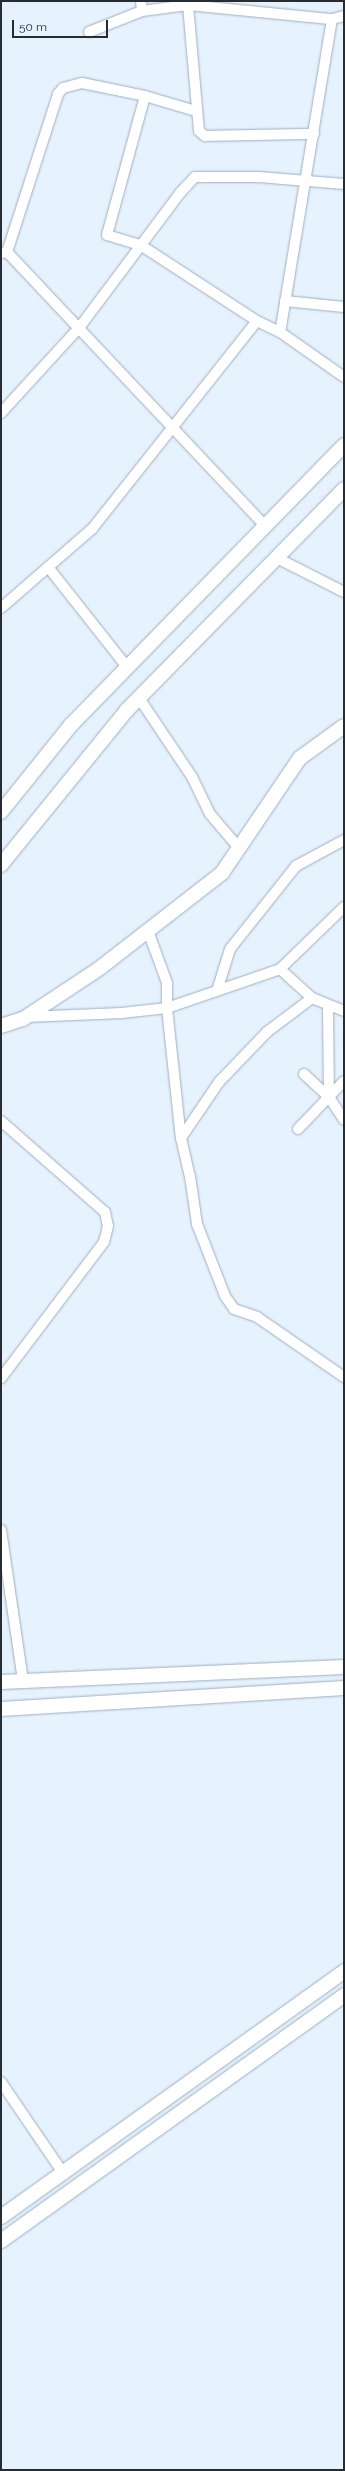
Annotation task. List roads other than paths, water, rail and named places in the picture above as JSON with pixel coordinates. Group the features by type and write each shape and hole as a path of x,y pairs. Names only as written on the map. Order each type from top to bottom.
{"street":[{"path":"188,5 196,111 199,131 205,136 314,134"},
{"path":"89,32 141,6 188,5 332,19 344,16"},
{"path":"280,332 332,19"},
{"path":"196,111 144,96 82,83 68,85 58,94 5,248 264,525"},
{"path":"144,96 107,235 142,246 257,321 280,332 344,377"},
{"path":"1,413 79,328 142,246 180,193 195,177 259,177 344,184"},
{"path":"285,301 344,307"},
{"path":"1,608 92,529 257,321"},
{"path":"1,812 71,725 264,525 344,445"},
{"path":"1,865 139,698 344,489"},
{"path":"277,558 344,592"},
{"path":"48,567 127,667"},
{"path":"139,698 192,776 210,814 239,848"},
{"path":"1,1026 26,1017 100,968 222,873 300,758 344,726"},
{"path":"217,991 230,948 296,866 344,840"},
{"path":"26,1017 122,1013 166,1008 217,991 280,969 344,907"},
{"path":"148,931 167,983 166,1008 180,1138 190,1176 197,1224 225,1296 234,1309 257,1317 344,1377"},
{"path":"280,969 312,998 328,1007 344,1011"},
{"path":"180,1138 219,1082 267,1032 312,998"},
{"path":"328,1007 329,1097"},
{"path":"304,1074 329,1097 344,1120"},
{"path":"298,1128 344,1081"},
{"path":"1,1121 105,1212 108,1226 104,1242 1,1378"},
{"path":"1,1530 23,1681"},
{"path":"1,1682 344,1667"},
{"path":"1,1709 344,1688"},
{"path":"1,2217 344,1971"},
{"path":"1,2241 344,1995"},
{"path":"1,2082 63,2173"}]}
